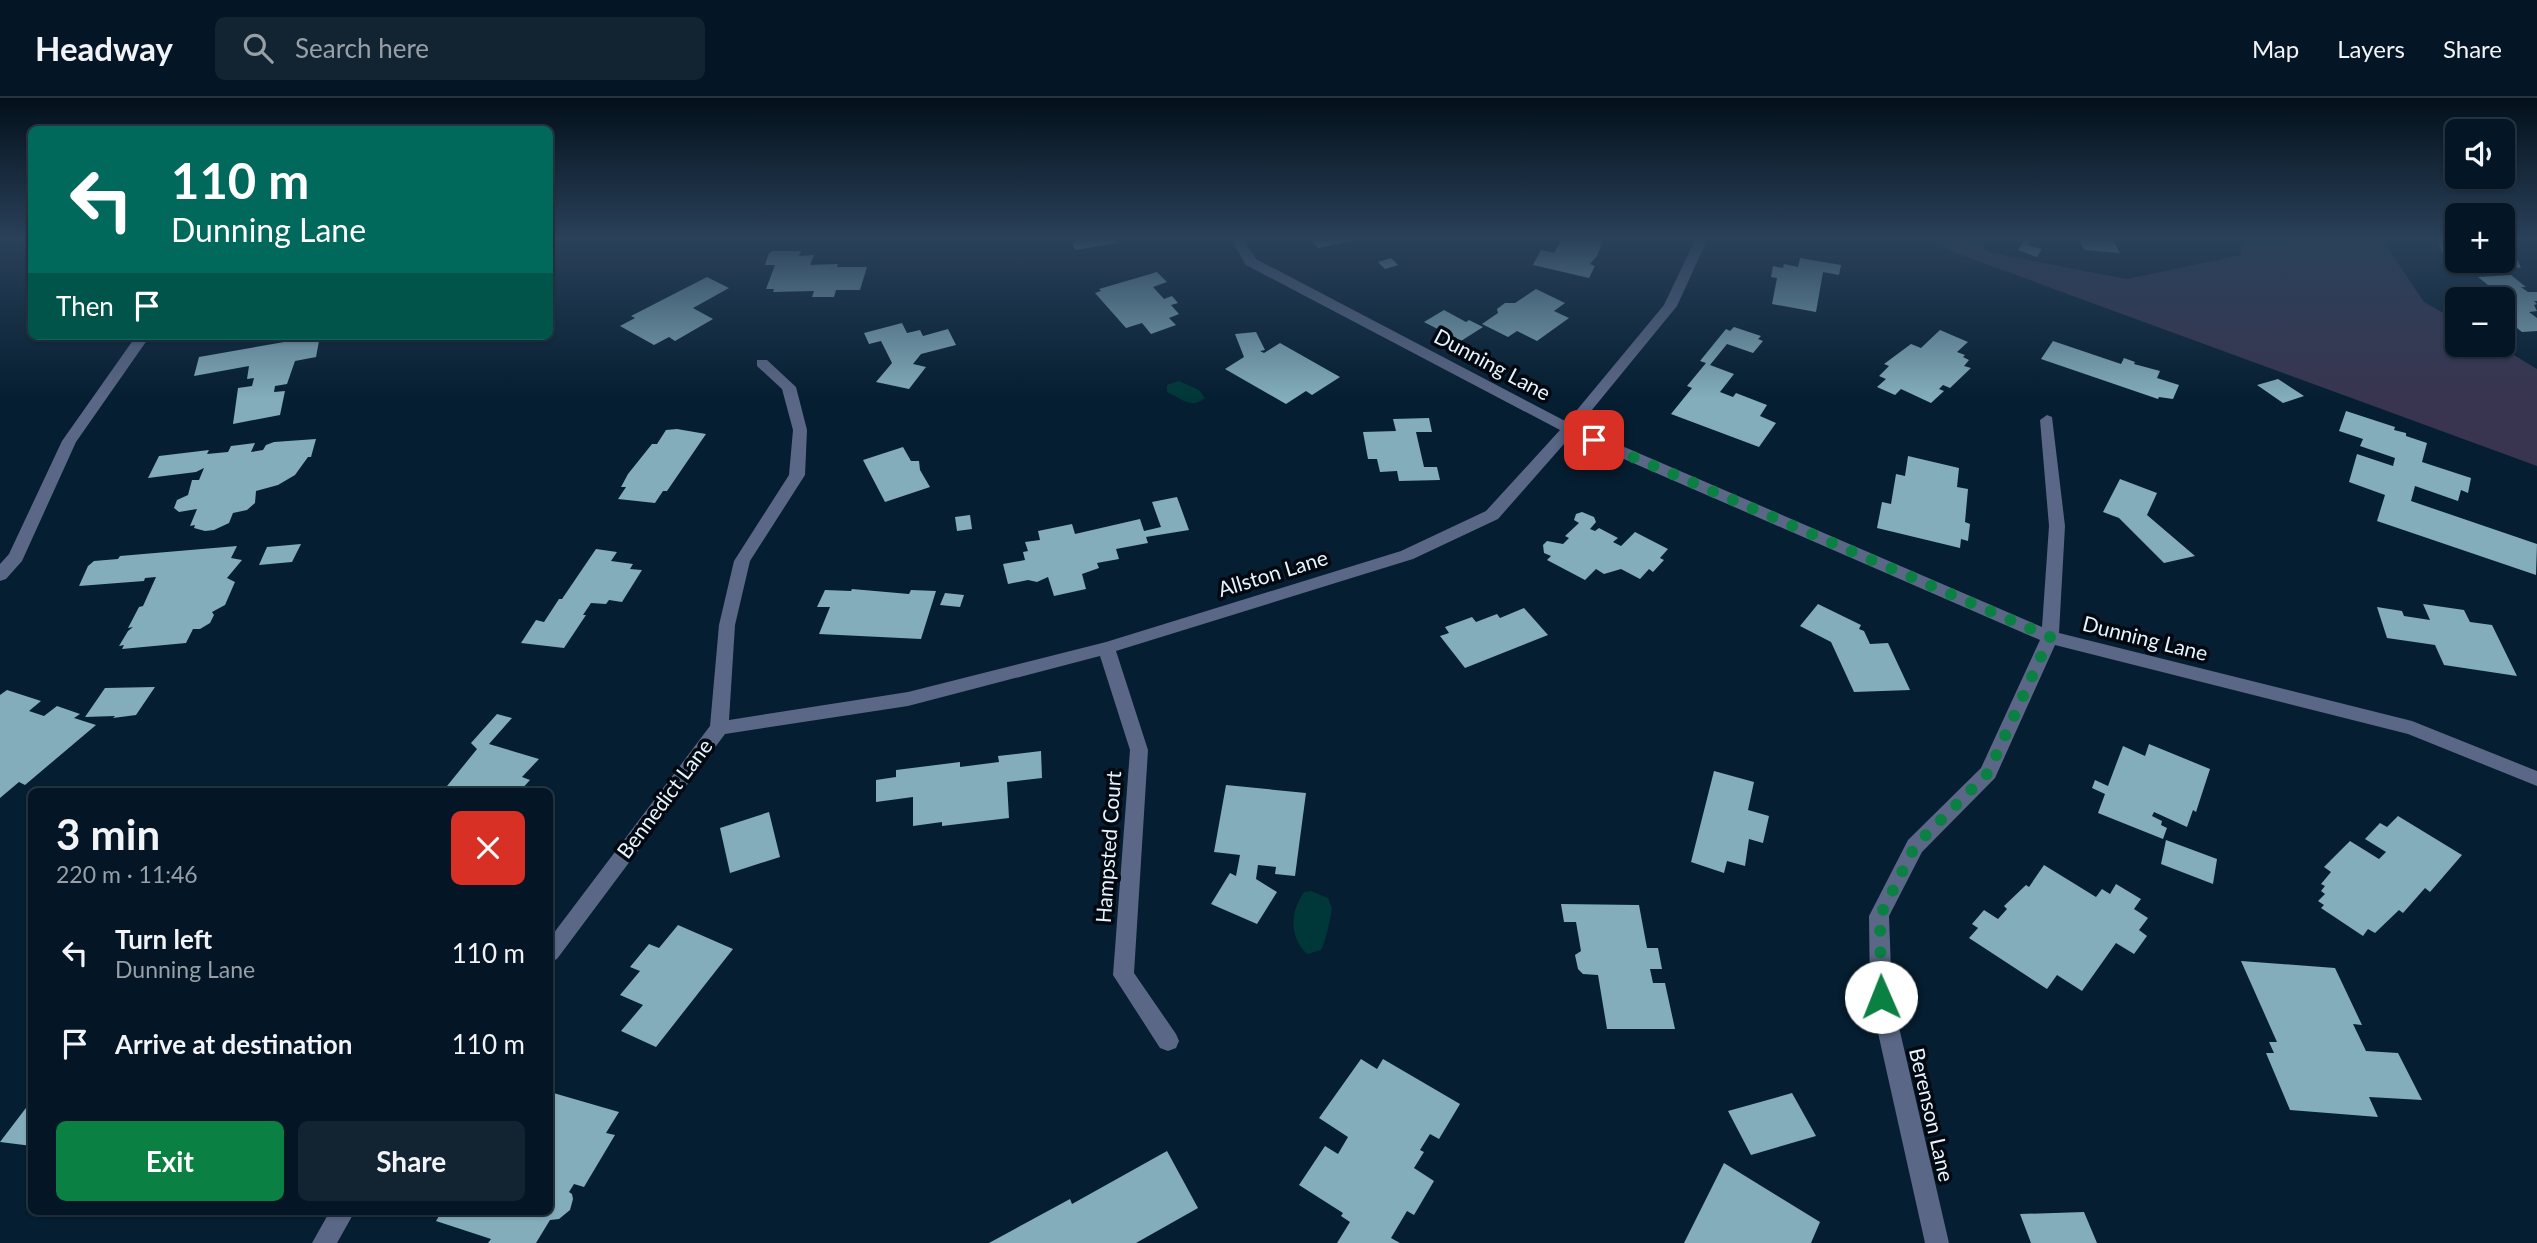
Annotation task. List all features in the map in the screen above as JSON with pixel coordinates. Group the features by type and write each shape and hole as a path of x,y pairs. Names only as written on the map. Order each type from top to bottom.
{"street":[{"name":"Dunning Lane","path":"1307,291 1569,429 2050,637 2412,728 2537,779"},
{"name":"Allston Lane","path":"719,729 908,699 1106,648 1407,555 1492,515 1569,429 1670,306 1677,291"},
{"path":"0,575 16,556 69,441 140,340"},
{"name":"Bennedict Lane","path":"553,949 719,729 727,625 742,561 797,475 800,430 789,387 762,363"},
{"name":"Berenson Lane","path":"1937,1243 1881,997 1880,916 1915,846 1988,773 2050,637 2057,526 2047,420"},
{"name":"Hampsted Court","path":"1106,648 1139,750 1123,975 1168,1041"},
{"path":"324,1243 341,1215"}],"shaded area":[{"path":"2061,291 2417,291 2424,302 2445,314 2445,357 2515,356 2537,369 2537,466"},
{"path":"1179,381 1199,390 1205,398 1191,403 1167,392 1167,385"},
{"path":"1311,891 1328,898 1332,908 1321,950 1307,954 1294,932 1294,916 1304,892"}],"building":[{"path":"679,291 723,291 693,308 713,319 675,341 669,337 654,345 620,326 635,318 631,316"},
{"path":"814,291 836,291 834,297 812,297"},
{"path":"1157,291 1164,299 1172,296 1178,303 1171,305 1179,314 1169,318 1176,325 1151,334 1142,323 1126,328 1095,293"},
{"path":"1532,291 1541,291 1565,303 1554,311 1569,318 1537,341 1517,331 1508,337 1482,324 1498,313 1497,309 1505,303 1515,303"},
{"path":"1774,291 1820,291 1816,312 1772,304"},
{"path":"2515,291 2537,292 2537,301 2534,301 2537,304 2534,305 2537,311 2529,312 2537,318 2537,331 2522,332 2515,326"},
{"path":"1444,310 1466,322 1469,320 1483,327 1461,341 1424,322"},
{"path":"902,323 907,333 920,330 923,336 948,329 956,345 921,354 913,364 926,367 909,389 876,382 892,363 881,341 869,344 864,333"},
{"path":"1734,327 1761,336 1758,339 1763,341 1753,353 1727,344 1710,365 1734,374 1720,392 1733,397 1736,393 1767,405 1760,416 1776,423 1759,447 1671,414 1692,388 1687,386 1706,363 1700,361 1726,329 1730,331"},
{"path":"1940,330 1968,342 1957,352 1965,355 1963,357 1969,360 1964,366 1971,368 1950,388 1943,385 1939,389 1944,391 1931,403 1901,389 1895,395 1877,387 1886,379 1879,376 1889,366 1884,364 1911,344 1921,348"},
{"path":"1256,332 1265,350 1260,351 1264,353 1280,343 1340,377 1312,395 1306,391 1286,404 1225,369 1244,357 1235,334"},
{"path":"296,340 319,341 316,357 295,361 287,384 275,386 274,392 285,391 280,415 233,424 238,388 252,386 254,378 247,379 249,366 194,376 199,357"},
{"path":"2053,341 2121,364 2124,358 2135,362 2134,364 2160,371 2157,378 2179,385 2173,399 2158,399 2041,359"},
{"path":"2278,379 2304,396 2283,403 2257,385"},
{"path":"2346,411 2395,427 2394,430 2406,433 2406,436 2427,443 2422,462 2471,478 2468,493 2461,490 2458,501 2415,486 2411,501 2537,544 2536,575 2377,521 2385,495 2349,482 2357,454 2393,466 2395,458 2360,446 2363,439 2339,431"},
{"path":"1429,418 1432,432 1416,432 1424,467 1437,467 1440,480 1399,481 1397,471 1380,472 1377,459 1368,459 1363,432 1396,431 1393,419"},
{"path":"666,430 706,434 667,491 663,491 655,503 618,499 626,487 621,487 628,474 652,444 657,444"},
{"path":"316,439 311,457 308,457 295,475 278,485 256,491 255,503 247,510 233,513 229,523 214,530 205,531 194,528 195,525 190,526 197,509 179,512 174,508 177,500 188,495 192,480 199,480 204,468 196,472 148,478 159,456 209,450 207,454 228,452 231,446 255,443 251,452 263,450 266,445 274,442"},
{"path":"903,447 911,461 919,461 920,470 930,487 885,502 863,460"},
{"path":"1908,456 1959,468 1957,487 1968,489 1965,522 1970,524 1968,541 1961,539 1960,548 1877,528 1882,502 1891,504 1896,474 1905,476"},
{"path":"2120,479 2157,493 2147,515 2195,556 2164,563 2119,518 2103,512"},
{"path":"1177,497 1189,530 1146,537 1148,543 1116,549 1119,559 1097,563 1099,568 1082,574 1086,589 1054,596 1048,577 1037,582 1028,580 1008,584 1003,564 1025,560 1023,552 1028,551 1025,542 1040,540 1038,531 1072,524 1075,534 1140,519 1144,531 1161,527 1152,502"},
{"path":"1582,512 1594,517 1596,522 1590,529 1595,531 1599,528 1618,538 1613,542 1621,546 1635,532 1668,549 1660,558 1664,560 1653,572 1649,569 1640,579 1621,569 1604,574 1596,569 1585,580 1547,560 1551,556 1544,553 1543,545 1547,541 1563,544 1569,538 1565,536 1579,523 1574,520 1576,514"},
{"path":"970,515 972,529 957,531 955,517"},
{"path":"301,544 292,562 259,565 267,547"},
{"path":"237,546 231,558 242,560 227,578 235,582 225,605 212,612 214,615 210,623 200,629 193,629 186,643 122,649 124,645 119,646 133,627 128,628 139,607 143,606 156,577 145,578 144,581 79,586 88,566 94,561 118,559 120,556"},
{"path":"596,549 617,552 611,561 633,564 630,569 642,570 622,602 609,600 606,604 591,603 564,648 521,643 536,620 544,622"},
{"path":"852,589 909,594 911,590 936,591 921,639 819,634 830,607 817,607 825,590"},
{"path":"945,593 964,595 960,607 940,605"},
{"path":"1818,604 1861,625 1859,629 1864,631 1870,644 1888,643 1910,690 1854,692 1831,642 1800,626"},
{"path":"2423,604 2464,610 2470,622 2492,625 2517,676 2444,665 2435,645 2387,638 2377,607 2402,611 2404,616 2430,620"},
{"path":"1524,608 1548,635 1465,668 1440,636 1449,633 1445,627 1472,617 1476,622 1497,614 1500,618"},
{"path":"155,687 136,715 85,717 105,688"},
{"path":"7,690 41,701 29,711 44,716 57,706 80,714 74,718 96,725 25,785 19,782 0,798 0,695"},
{"path":"497,714 512,718 489,744 539,759 522,777 530,780 523,788 445,788 477,749 471,743"},
{"path":"2149,744 2210,769 2196,812 2193,810 2187,827 2154,812 2152,816 2162,821 2161,825 2167,828 2163,839 2098,813 2105,794 2092,788 2095,780 2108,786 2123,746 2145,756"},
{"path":"1041,751 1042,778 1007,782 1009,818 942,826 942,822 913,826 913,797 876,802 876,780 896,777 896,770 960,762 960,767 999,762 998,756"},
{"path":"1714,771 1754,782 1748,810 1769,816 1763,843 1749,839 1745,866 1727,861 1724,873 1691,862"},
{"path":"1226,785 1306,793 1295,876 1275,874 1276,867 1258,865 1256,879 1277,892 1257,924 1211,904 1230,873 1236,876 1240,855 1214,852"},
{"path":"769,812 780,857 730,873 720,828"},
{"path":"2398,816 2462,855 2430,892 2425,888 2403,913 2399,910 2375,933 2368,929 2363,936 2321,908 2324,905 2318,901 2325,894 2321,891 2325,886 2321,884 2331,872 2324,867 2350,841 2379,859 2386,852 2365,839 2380,823 2387,827"},
{"path":"2166,840 2217,859 2213,884 2161,864"},
{"path":"2044,865 2096,897 2102,889 2110,894 2116,884 2141,899 2134,909 2148,918 2139,930 2147,936 2134,954 2116,943 2082,991 2057,975 2047,989 1969,938 1978,928 1972,924 1984,910 1998,919 2007,909 2004,906 2026,885 2029,887"},
{"path":"1561,904 1639,905 1647,948 1658,948 1662,969 1650,969 1653,983 1665,983 1675,1029 1607,1029 1598,975 1583,974 1578,969 1575,955 1581,951 1576,922 1564,922"},
{"path":"678,925 733,949 656,1047 621,1031 643,1005 620,995 640,971 630,967 649,944 659,948"},
{"path":"2241,961 2335,968 2362,1025 2353,1024 2366,1051 2398,1053 2422,1100 2369,1097 2378,1117 2290,1110 2266,1053 2274,1053 2269,1042 2277,1042"},
{"path":"1361,1059 1377,1069 1383,1059 1460,1104 1439,1139 1430,1134 1420,1150 1424,1152 1414,1168 1434,1181 1414,1215 1407,1211 1391,1238 1400,1243 1337,1243 1350,1222 1341,1216 1343,1213 1299,1185 1325,1146 1338,1154 1348,1137 1319,1118"},
{"path":"553,1093 619,1112 606,1133 615,1135 584,1187 574,1184 569,1192 573,1199 570,1210 559,1219 550,1220 536,1243 488,1243 491,1239 436,1221 440,1215 553,1215"},
{"path":"1792,1093 1816,1136 1751,1155 1728,1111"},
{"path":"28,1105 28,1146 0,1142"},
{"path":"1167,1151 1198,1208 1136,1243 989,1243 1070,1199 1072,1204"},
{"path":"1724,1163 1820,1222 1811,1243 1684,1243"},
{"path":"2084,1212 2097,1243 2031,1243 2020,1214"}],"route":[{"path":"1594,440 2050,637 1988,773 1915,846 1880,916 1881,997"}]}
